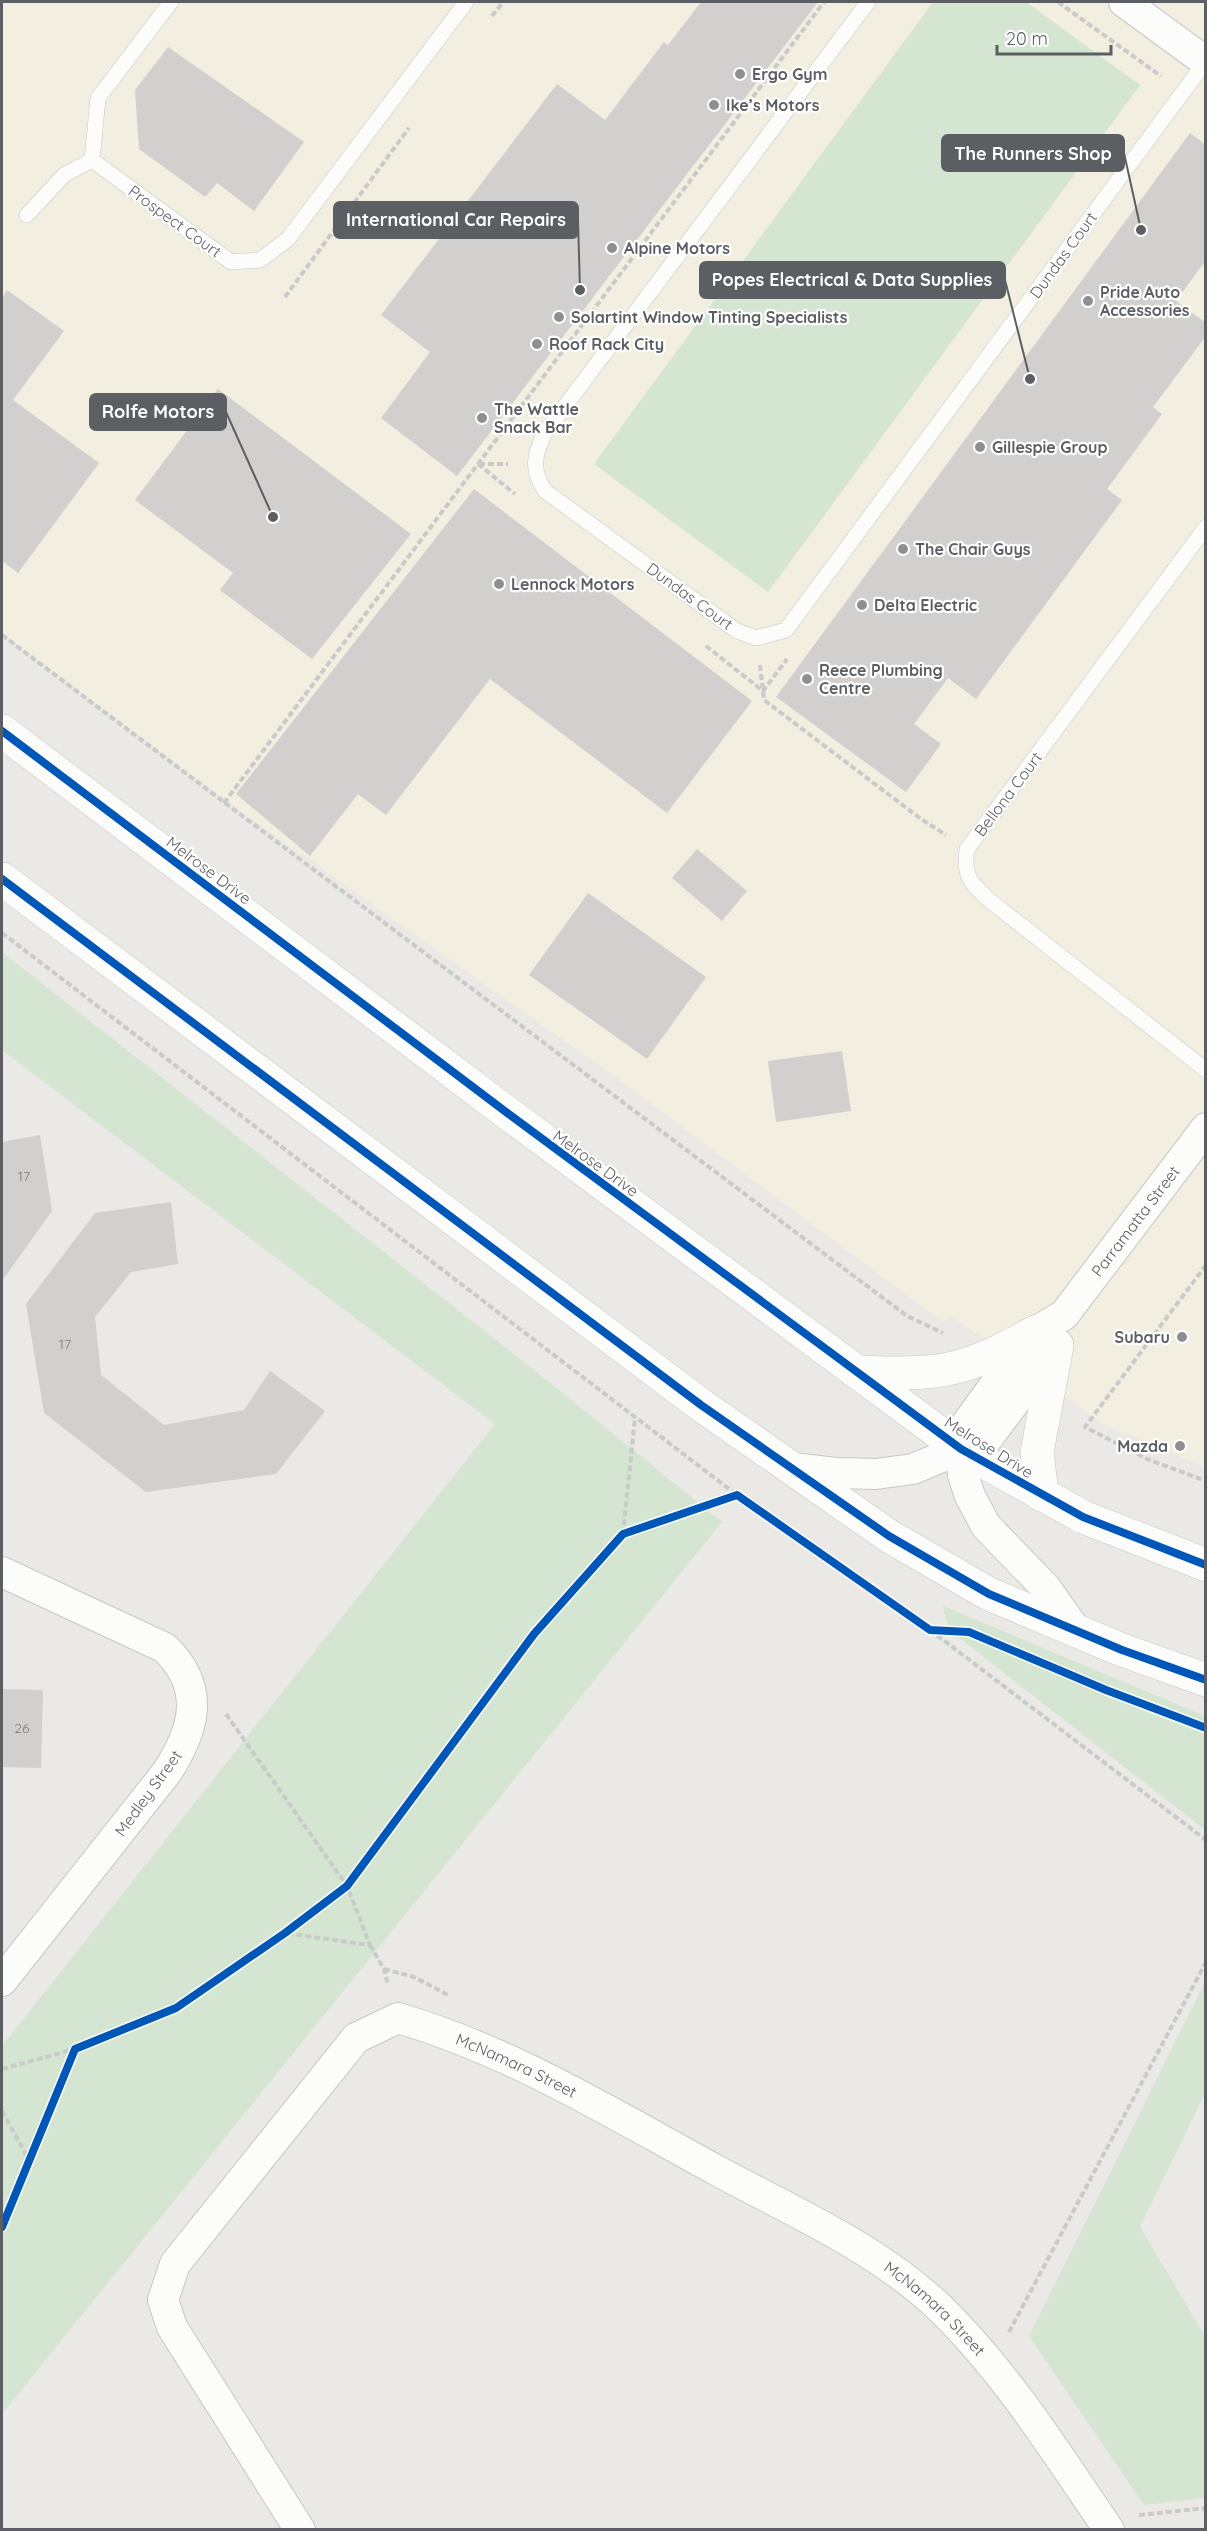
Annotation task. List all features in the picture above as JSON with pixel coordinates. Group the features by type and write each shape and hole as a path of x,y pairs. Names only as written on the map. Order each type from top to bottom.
{"main road":[{"name":"Melrose Drive","path":"2,731 506,1112 962,1449 1083,1517 1206,1565"},
{"path":"2,879 701,1406 889,1536 989,1594 1122,1650 1206,1680"},
{"path":"856,1371 930,1372 968,1364 1052,1331 1047,1398 1037,1452 1042,1495"}],"street":[{"path":"1124,2 1205,62"},
{"name":"Parramatta Street","path":"1076,1631 1045,1587 987,1526 970,1496 963,1475 962,1449 965,1426 1052,1331 1206,1128"},
{"path":"792,1468 836,1473 876,1474 913,1468 962,1449"},
{"name":"Medley Street","path":"2,1572 165,1648 178,1660 192,1692 189,1729 180,1751 160,1781 2,1981"},
{"path":"300,2529 172,2327 163,2300 175,2264 356,2037 398,2018"},
{"name":"McNamara Street","path":"398,2018 440,2030 533,2071 881,2260 941,2309 1002,2375 1109,2529"}],"lane":[{"path":"27,215 64,176 92,160 98,98 171,2"},
{"name":"Prospect Court","path":"92,160 231,262 260,260 288,239 466,2"},
{"name":"Dundas Court","path":"868,2 544,434 537,449 535,476 545,491 737,631 756,638 786,630 1205,62"},
{"name":"Bellona Court","path":"1206,527 967,849 965,865 971,883 989,900 1206,1070"}],"path":[{"path":"489,20 503,2"},
{"path":"224,803 824,2"},
{"path":"1058,2 1183,92"},
{"path":"285,297 414,122"},
{"path":"478,464 524,501"},
{"path":"2,635 907,1316 989,1354"},
{"path":"756,638 764,700 921,819 967,849"},
{"path":"698,640 763,691"},
{"path":"763,691 792,652"},
{"path":"2,933 747,1502"},
{"path":"1085,1427 1206,1265"},
{"path":"1047,1398 1085,1427 1147,1459 1206,1482"},
{"path":"622,1534 634,1417"},
{"path":"727,1499 737,1495"},
{"path":"615,1542 622,1534 633,1531"},
{"path":"920,1623 1206,1840"},
{"path":"930,1630 950,1631"},
{"path":"192,1692 222,1708 347,1886 370,1945 384,1969 398,2018"},
{"path":"338,1893 354,1877"},
{"path":"275,1940 294,1927"},
{"path":"285,1934 370,1945"},
{"path":"990,2362 1008,2333 1206,1962"},
{"path":"2,2069 85,2045"},
{"path":"70,2059 75,2049"},
{"path":"2,2110 30,2162"},
{"path":"25,2173 34,2152"}],"shaded area":[{"path":"2,2 1205,2 1205,1467 1105,1425 951,1316 943,1322 614,1076 214,792 2,633"}],"green space":[{"path":"933,2 1026,2 1140,85 768,592 594,464"},
{"path":"2,952 538,1373 722,1522 2,2414 2,2046 495,1424 2,1050"},
{"path":"943,1606 1205,1716 1205,1830 948,1629"},
{"path":"1205,1982 1205,2093 1140,2227 1205,2336 1205,2498 1144,2505 1029,2336"}],"building":[{"path":"701,2 818,2 457,476 381,418 430,352 381,315 557,84 605,120 664,42 668,45"},
{"path":"168,47 304,142 254,211 217,183 205,197 139,149 135,90"},
{"path":"1190,133 1206,145 1206,260 1176,301 1206,323 1206,336 1153,407 1162,414 1107,489 1122,500 976,699 948,678 914,724 941,744 906,792 776,697"},
{"path":"7,290 64,331 13,400 99,463 18,573 2,561 2,298"},
{"path":"218,389 411,534 312,659 220,590 233,573 135,500"},
{"name":"Lennock Motors","path":"474,489 752,701 667,813 490,679 386,815 358,794 310,856 236,794"},
{"path":"697,849 747,891 722,921 672,878"},
{"path":"588,893 706,977 647,1059 529,975"},
{"path":"842,1051 851,1111 776,1122 768,1061"},
{"path":"40,1135 52,1211 2,1281 2,1142"},
{"path":"171,1202 178,1264 131,1272 95,1317 101,1375 164,1425 244,1410 270,1371 325,1411 276,1474 146,1492 44,1413 26,1304 95,1213"},
{"path":"2,1689 43,1690 41,1768 2,1767"}],"cycle path":[{"path":"2,731 506,1112 961,1449 1083,1517 1206,1565"},
{"path":"2,879 701,1405 889,1536 989,1594 1122,1650 1206,1680"},
{"path":"2,2227 75,2049 176,2008 285,1933 347,1886 534,1634 623,1534 737,1495 930,1630 969,1632 1106,1690 1206,1728"}],"place":[{"name":"Ergo Gym","path":"740,74"},
{"name":"Ike’s Motors","path":"714,105"},
{"name":"The Runners Shop","path":"1141,230"},
{"name":"Alpine Motors","path":"612,248"},
{"name":"International Car Repairs","path":"580,290"},
{"name":"Pride Auto Accessories","path":"1088,301"},
{"name":"Solartint Window Tinting Specialists","path":"559,317"},
{"name":"Roof Rack City","path":"537,344"},
{"name":"Popes Electrical & Data Supplies","path":"1030,379"},
{"name":"The Wattle Snack Bar","path":"482,418"},
{"name":"Gillespie Group","path":"980,447"},
{"name":"Rolfe Motors","path":"273,517"},
{"name":"The Chair Guys","path":"903,549"},
{"name":"Lennock Motors","path":"499,584"},
{"name":"Delta Electric","path":"862,605"},
{"name":"Reece Plumbing Centre","path":"807,679"},
{"name":"Subaru","path":"1182,1337"},
{"name":"Mazda","path":"1180,1446"}]}
